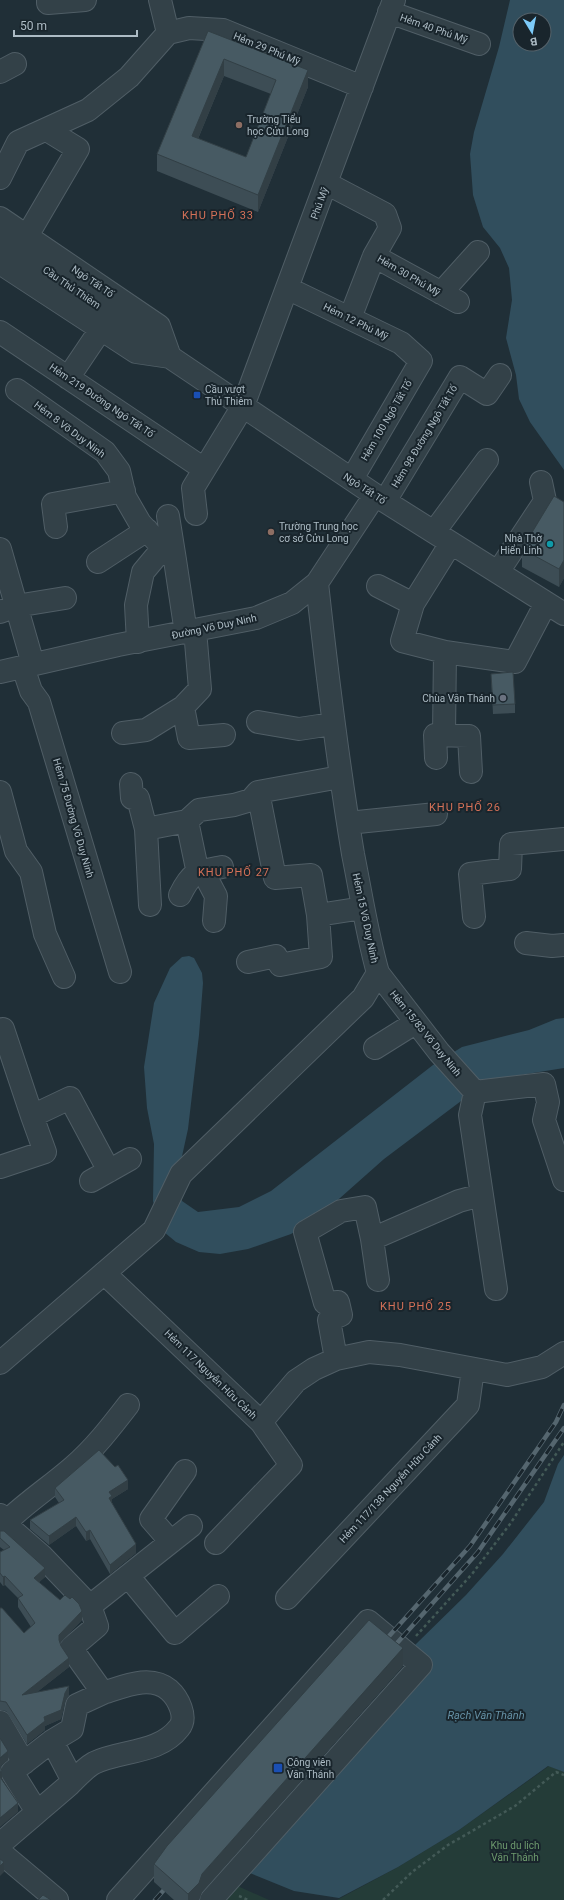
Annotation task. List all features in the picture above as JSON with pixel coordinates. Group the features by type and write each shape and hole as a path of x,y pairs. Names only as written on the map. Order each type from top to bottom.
{"street":[{"path":"48,0 48,3 86,0"},
{"path":"0,178 18,142 88,110 129,77 168,33 160,0"},
{"name":"Hẻm 40 Phú Mỹ","path":"391,6 479,44"},
{"name":"Phú Mỹ","path":"196,514 193,488 243,406 391,6"},
{"name":"Hẻm 29 Phú Mỹ","path":"168,33 189,28 222,30 362,87"},
{"path":"27,236 78,149 47,130"},
{"name":"Hẻm 30 Phú Mỹ","path":"326,183 385,214 390,228 374,256 450,298 478,252"},
{"name":"Ngô Tất Tố","path":"0,218 159,326 170,357"},
{"name":"Cầu Thủ Thiêm","path":"0,239 143,336"},
{"path":"350,318 374,256"},
{"name":"Ngô Tất Tố","path":"0,263 136,352 170,357"},
{"name":"Hẻm 12 Phú Mỹ","path":"287,288 401,343 421,361"},
{"path":"68,378 101,329"},
{"name":"Hẻm 219 Đường Ngô Tất Tố","path":"0,332 204,469"},
{"name":"Ngô Tất Tố","path":"143,336 170,357 380,498 555,608"},
{"name":"Hẻm 100 Ngô Tất Tố","path":"352,479 421,361"},
{"name":"Hẻm 98 Đường Ngô Tất Tố","path":"380,498 460,377 487,394 500,375"},
{"name":"Hẻm 8 Võ Duy Ninh","path":"17,390 105,452 119,471 125,497 140,523 169,554"},
{"path":"487,460 443,537 413,604 402,641 445,652 514,662 555,608"},
{"path":"498,572 545,501 541,482"},
{"path":"56,527 53,504 124,491"},
{"name":"Đường Võ Duy Ninh","path":"0,672 256,618 292,603 317,583 380,498"},
{"path":"122,733 146,730 183,707 200,689 191,632 169,554 168,516"},
{"path":"98,562 147,530"},
{"name":"Hẻm 75 Đường Võ Duy Ninh","path":"0,549 8,609 28,665 31,691 40,702 120,972"},
{"path":"138,642 136,605 143,572 169,554"},
{"name":"Hẻm 15 Võ Duy Ninh","path":"104,1273 154,1230 181,1174 363,998 378,974 368,938 340,777 332,724 317,583"},
{"path":"378,586 413,604"},
{"path":"8,609 65,598"},
{"name":"Ngô Tất Tố","path":"555,608 550,609 564,620"},
{"path":"444,734 445,652"},
{"path":"183,707 189,738 224,735"},
{"path":"258,722 299,729 332,724"},
{"path":"436,758 434,735 444,734 469,736 471,772"},
{"path":"146,829 187,821 199,810 234,805 251,800 258,792 340,777"},
{"path":"131,784 132,798 138,798 146,829 150,905"},
{"path":"0,792 16,851 31,872 45,934 64,977"},
{"path":"248,962 276,956 280,965 321,957 318,915 311,875 275,878 258,792"},
{"path":"348,823 436,814"},
{"path":"187,821 196,864 206,877 216,896 214,921"},
{"path":"474,917 470,874 510,869 511,844 564,839"},
{"path":"180,895 189,878 200,871 222,867"},
{"path":"318,915 363,908"},
{"path":"526,943 552,946 564,945"},
{"name":"Hẻm 15/83 Võ Duy Ninh","path":"378,974 415,1023 474,1092"},
{"path":"375,1048 415,1023"},
{"path":"0,1031 3,1029 45,1152 0,1167"},
{"path":"496,1289 470,1115 474,1092 544,1084 548,1102 544,1120 564,1180"},
{"path":"32,1116 70,1098 100,1176 130,1159"},
{"path":"372,1238 459,1201 481,1195"},
{"path":"336,1359 329,1320 342,1315 338,1302 325,1303 305,1232 341,1211 365,1207 372,1238 378,1280"},
{"path":"0,1363 104,1273"},
{"name":"Hẻm 117 Nguyễn Hữu Cảnh","path":"104,1273 261,1422 296,1381 314,1369 336,1359 369,1352 400,1355 507,1375 542,1367 564,1352"},
{"name":"Hẻm 117/138 Nguyễn Hữu Cảnh","path":"287,1598 468,1405 473,1369"},
{"path":"103,1693 71,1648 97,1626 90,1606 42,1556 2,1522 73,1467 100,1442 128,1405"},
{"path":"216,1543 291,1465 261,1422"},
{"path":"171,1542 152,1519 185,1471"},
{"path":"90,1606 191,1526"},
{"path":"128,1576 175,1633 218,1596"},
{"path":"122,1898 368,1621 421,1665 211,1900"},
{"path":"0,1844 73,1781 93,1763 163,1742 180,1727 183,1720 182,1712 174,1695 161,1685 150,1682 141,1682 103,1693 77,1706 72,1730 52,1741 12,1772 37,1812"},
{"path":"0,1722 24,1762"},
{"path":"52,1741 73,1781"},
{"path":"0,1852 57,1900"}],"path":[{"path":"403,1650 472,1574 510,1524 564,1442"},
{"path":"383,1900 412,1872 448,1845 516,1806 556,1772 564,1775"}],"green space":[{"name":"Khu du lịch Văn Thánh","path":"549,1766 564,1772 564,1900 337,1900 398,1867 459,1830"},
{"path":"233,1884 269,1900 218,1900"}],"water":[{"path":"510,0 564,0 564,470 530,422 519,399 516,375 506,338 512,300 509,268 500,248 483,227 473,195 470,154 474,132 499,47"},
{"path":"189,956 194,958 202,973 203,983 199,1035 188,1129 177,1179 182,1201 198,1212 239,1207 271,1191 433,1065 462,1047 529,1030 556,1019 564,1018 564,1068 502,1078 481,1086 384,1159 322,1214 291,1234 248,1249 220,1254 199,1252 176,1242 164,1232 157,1215 153,1201 154,1144 147,1108 144,1067 154,1003 170,968 182,957"},
{"name":"Rạch Văn Thánh","path":"564,1455 564,1772 548,1766 459,1830 398,1867 339,1898 294,1891 245,1871 431,1661 415,1645 466,1595 503,1554 544,1502 558,1464"}],"building":[{"path":"208,31 308,70 258,195 157,154","holes":["224,59 276,80 246,157 192,136"]},
{"name":"Nhà Thờ Hiển Linh","path":"554,496 564,502 564,560 559,569 522,549"},
{"name":"Chùa Văn Thánh","path":"513,672 515,704 493,705 491,674"},
{"path":"99,1450 115,1467 118,1465 128,1480 109,1492 112,1496 109,1498 136,1544 110,1565 90,1530 86,1532 76,1517 49,1536 30,1520 64,1500 55,1488"},
{"path":"0,1531 4,1531 45,1568 34,1578 60,1600 65,1595 70,1599 72,1597 79,1604 82,1611 59,1635 61,1646 69,1658 22,1695 69,1686 65,1693 61,1710 44,1717 45,1721 27,1735 6,1702 0,1701 0,1608 2,1608 24,1633 35,1623 18,1598 23,1595 5,1576 3,1577 0,1573 0,1552 10,1547 0,1538"},
{"path":"369,1620 403,1648 202,1874 199,1883 188,1894 154,1864 167,1846"},
{"path":"0,1738 8,1751 0,1758"},
{"path":"0,1777 18,1803 0,1818"},
{"path":"0,1859 4,1862 0,1866"},
{"path":"43,1895 51,1900 38,1900"}],"railway":[{"path":"382,1644 470,1546 556,1422 564,1405"},
{"path":"390,1651 478,1552 564,1428"},
{"path":"155,1900 171,1882"}],"place":[{"name":"Trường Tiểu học Cửu Long","path":"239,125"},
{"name":"Cầu vượt Thủ Thiêm","path":"197,395"},
{"name":"Trường Trung học cơ sở Cửu Long","path":"271,532"},
{"name":"Nhà Thờ Hiển Linh","path":"550,544"},
{"name":"Chùa Văn Thánh","path":"503,698"},
{"name":"Công viên Văn Thánh","path":"278,1768"}],"district":[{"name":"KHU PHỐ 33","path":"218,215"},
{"name":"KHU PHỐ 26","path":"465,807"},
{"name":"KHU PHỐ 27","path":"234,872"},
{"name":"KHU PHỐ 25","path":"416,1306"}]}
